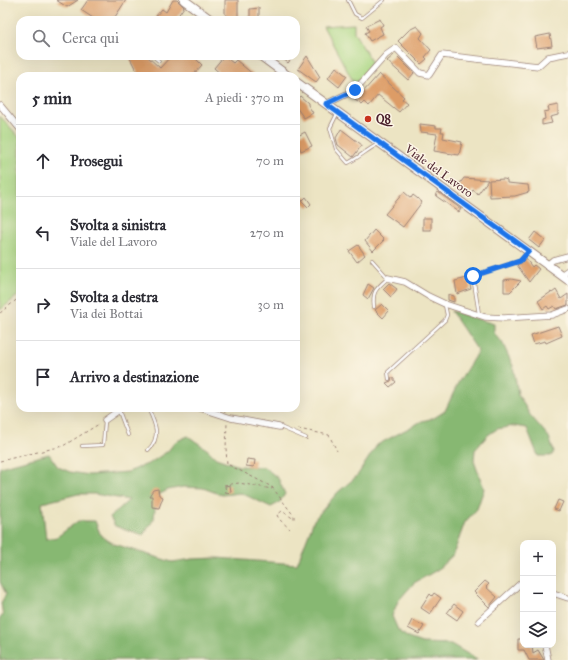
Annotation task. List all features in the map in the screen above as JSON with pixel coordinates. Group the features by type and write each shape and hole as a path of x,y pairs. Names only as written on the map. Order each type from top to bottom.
{"main road":[{"path":"184,0 206,16"},
{"path":"266,60 283,72"},
{"name":"Viale del Lavoro","path":"300,85 547,265 566,275"}],"street":[{"path":"326,104 355,90 386,55 396,48 420,73 429,75 442,55 538,66 548,57 568,53"},
{"path":"0,105 16,124"},
{"path":"547,265 553,260 568,256"},
{"path":"388,278 405,282 445,304 479,314 504,318 552,315 568,309"},
{"path":"106,420 117,412"},
{"path":"212,412 228,417 279,427"},
{"path":"479,621 520,584"},
{"path":"556,594 568,598"},
{"path":"546,648 548,660"}],"lane":[{"path":"348,0 356,14 362,18 384,0"},
{"path":"338,112 330,128 336,149 348,163 380,143"},
{"path":"479,314 473,276 520,261 529,251"},
{"path":"372,260 388,278 376,288 373,296 374,307"},
{"path":"389,379 388,372 445,320 447,314 445,304"},
{"path":"122,412 128,435"},
{"path":"148,450 155,444 157,436 149,412"},
{"path":"82,446 103,445 106,420"},
{"path":"279,427 306,438"}],"path":[{"path":"0,313 16,300"},
{"path":"228,417 226,448 227,464 272,487 294,516 294,519 292,519 282,512 277,515 279,519 290,529"},
{"path":"0,461 63,446 106,420"},
{"path":"292,429 310,430 329,435 337,451"},
{"path":"224,485 251,484 268,489 272,489 272,487"}],"green space":[{"path":"354,24 354,32 372,63 355,85 323,26"},
{"path":"0,116 16,134 16,297 0,310"},
{"path":"451,311 494,324 494,333 502,342 513,366 518,394 530,415 549,437 554,452 551,456 538,456 527,428 514,426 497,429 488,435 475,450 474,461 484,489 477,509 465,522 453,555 437,570 414,583 398,601 392,616 398,630 408,638 422,643 451,644 478,660 0,660 0,617 3,616 1,603 6,594 0,582 0,467 49,454 58,467 70,472 89,475 128,472 150,463 168,451 175,442 188,436 208,450 216,458 239,466 264,467 278,478 285,494 279,503 271,507 241,493 222,495 203,488 183,487 168,490 156,496 154,519 143,535 115,526 110,517 129,500 94,494 78,494 42,503 46,539 57,537 78,521 95,521 101,536 114,544 172,562 217,558 297,564 314,520 337,493 357,476 377,445 422,421 434,418 445,411 458,383 478,351"}],"building":[{"path":"56,0 78,0 67,7"},
{"path":"88,0 126,0 116,16 90,16 81,10"},
{"path":"173,0 177,0 184,7 178,16 156,16 162,9 166,12"},
{"path":"225,0 238,0 238,16 228,16 225,14"},
{"path":"259,8 259,16 250,16 250,9"},
{"path":"380,19 383,25 380,27 383,34 370,41 365,33 369,31 366,26"},
{"path":"417,26 423,33 420,38 431,50 425,57 427,59 421,64 398,41 409,30"},
{"path":"550,34 552,46 537,48 535,37"},
{"path":"395,54 414,73 408,80 387,61"},
{"path":"307,56 320,77 316,82 298,69"},
{"path":"131,60 151,60 160,68 167,60 197,60 202,65 196,72 137,72"},
{"path":"221,60 229,60 233,63 236,60 250,72 218,72 214,68"},
{"path":"336,67 347,76 339,87 328,78"},
{"path":"379,74 404,97 402,99 407,103 399,112 378,95 369,106 365,102 362,105 351,97 361,90 363,92"},
{"path":"300,96 308,103 313,113 304,118 300,112"},
{"path":"558,105 558,115 550,117 552,123 542,125 542,120 545,119 544,112 549,111 548,107"},
{"path":"420,124 442,128 441,132 444,132 443,138 462,142 459,155 434,151 437,134 421,132"},
{"path":"341,129 362,145 353,157 338,145 336,138"},
{"path":"305,132 312,146 301,151 300,135"},
{"path":"464,178 488,180 478,194 473,190 468,197 459,190 460,188 458,186"},
{"path":"489,180 507,180 507,183 528,185 529,192 515,196 490,197"},
{"path":"404,192 411,198 413,195 422,202 403,227 385,214"},
{"path":"438,192 461,209 459,212 436,196"},
{"path":"306,197 311,204 308,207 302,201"},
{"path":"423,218 431,218 431,230 423,230"},
{"path":"374,230 384,240 373,251 365,241"},
{"path":"535,232 545,240 539,248 529,240"},
{"path":"358,245 365,255 357,262 349,251"},
{"path":"526,259 532,267 534,265 539,269 529,282 517,265"},
{"path":"467,278 467,282 469,281 471,289 457,294 455,281"},
{"path":"511,279 521,281 510,292 504,292 504,280"},
{"path":"389,283 397,289 391,297 383,289"},
{"path":"368,284 374,288 368,299 363,295"},
{"path":"556,290 561,299 568,294 568,305 556,309 554,306 549,309 547,306 543,309 538,301"},
{"path":"448,294 454,296 454,302 448,300"},
{"path":"382,304 389,311 383,318 375,310"},
{"path":"558,326 562,336 546,343 545,341 534,344 531,335"},
{"path":"392,377 396,382 390,387 386,383 391,381"},
{"path":"247,459 255,460 254,467 246,466"},
{"path":"230,485 231,492 226,493 225,486"},
{"path":"158,489 159,495 163,497 159,508 152,507 152,496 149,496 153,490"},
{"path":"558,500 563,502 559,511 554,509"},
{"path":"485,581 489,584 486,587 497,597 489,607 474,592"},
{"path":"434,593 441,598 430,614 421,608 430,594 432,596"},
{"path":"454,604 463,611 457,620 447,613"},
{"path":"412,620 424,626 419,634 408,628"},
{"path":"518,639 520,639 520,648 532,648 533,653 538,650 544,660 529,660 524,650 518,650"}],"place":[{"name":"Q8","path":"368,119"}],"route":[{"path":"355,90 326,104 529,251 520,261 473,276"}]}
